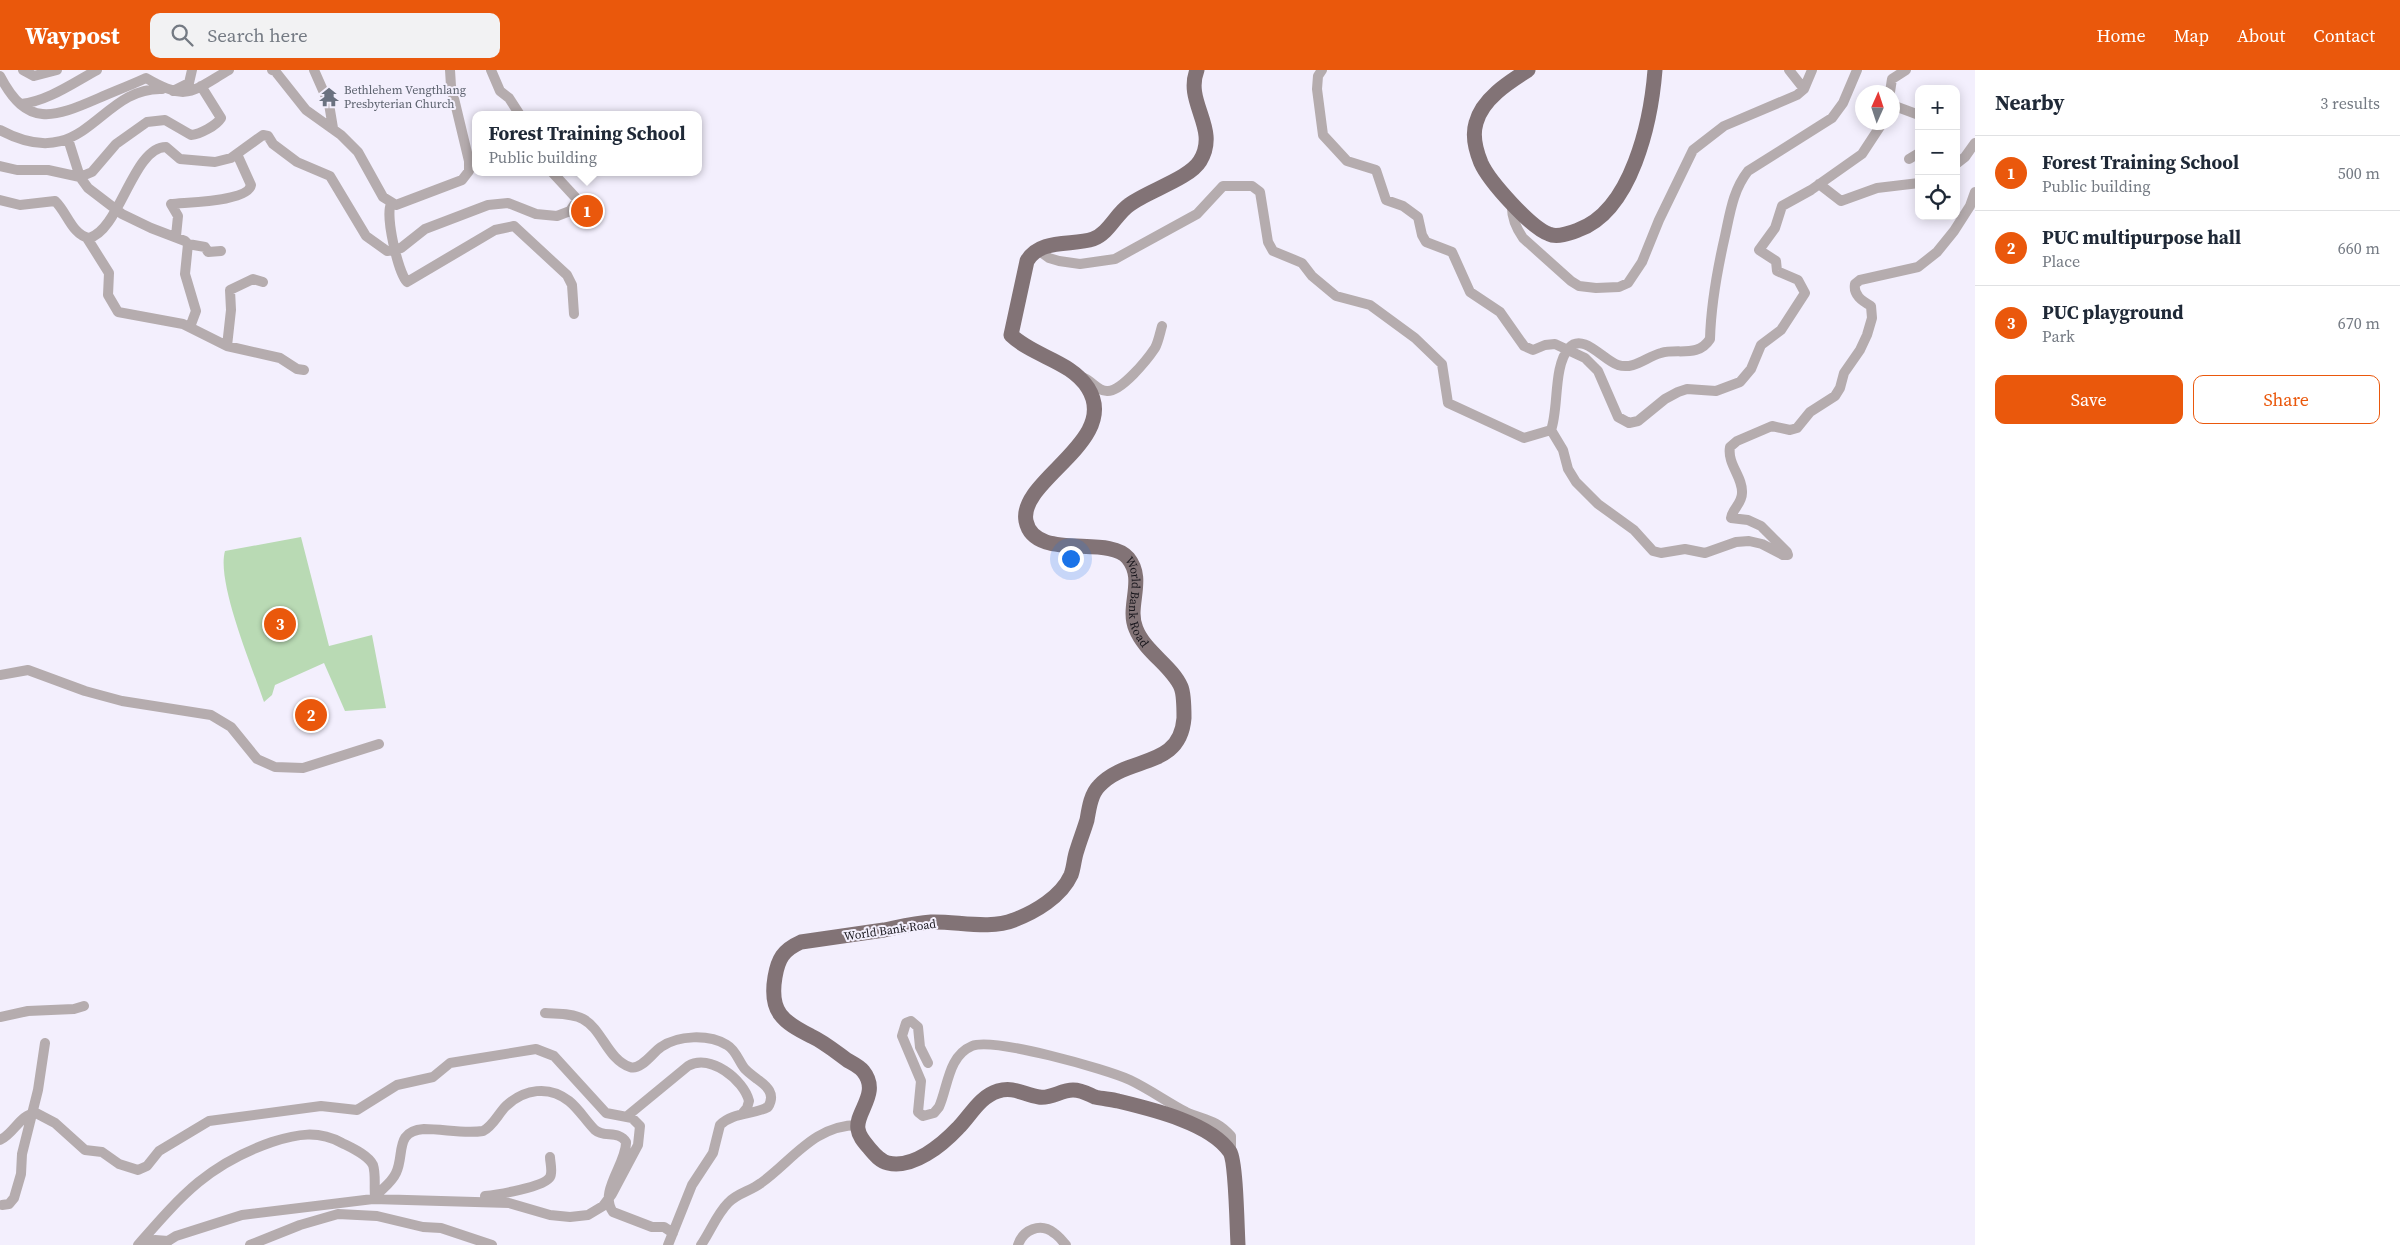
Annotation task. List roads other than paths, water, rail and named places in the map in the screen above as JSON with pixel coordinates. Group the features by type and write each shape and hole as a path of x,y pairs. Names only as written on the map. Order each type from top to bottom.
{"main road":[{"path":"1038,250 1093,238 1102,234 1129,204 1187,173 1200,162 1207,134 1195,97 1194,80 1197,70"},
{"path":"1528,70 1508,82 1490,100 1476,120 1474,131 1476,149 1482,166 1512,204 1527,219 1549,235 1568,234 1585,228 1612,208 1629,176 1642,140 1650,113 1655,70"},
{"name":"World Bank Road","path":"858,1125 868,1102 868,1078 862,1069 782,1019 774,992 778,958 789,947 801,942 930,922 967,925 1011,922 1034,911 1062,890 1071,874 1088,811 1097,787 1118,772 1169,752 1181,730 1184,718 1182,688 1153,655 1134,626 1137,580 1129,559 1120,550 1107,547 1084,548 1042,540 1031,532 1026,521 1027,506 1035,492 1055,472 1088,433 1092,424 1093,402 1090,390 1068,368 1022,345 1011,335 1027,261 1038,250"},
{"path":"858,1125 858,1131 863,1140 876,1157 897,1165 916,1160 958,1128 987,1096 1007,1089 1045,1097 1072,1090 1155,1111 1194,1126 1215,1138 1231,1154 1234,1163 1238,1245"}],"street":[{"path":"5,70 0,75 10,96"},
{"path":"23,70 34,76 57,70"},
{"path":"21,104 37,102 51,96 97,70"},
{"path":"168,90 189,84 192,70"},
{"path":"0,130 28,141 48,142 68,139 83,132 124,100 144,90 168,90 186,93 229,70"},
{"path":"272,70 275,71 306,110 333,128 363,158 383,197 391,204 400,204 462,180 469,171 469,161 450,70"},
{"path":"314,70 329,104 333,128"},
{"path":"445,70 452,86"},
{"path":"491,70 500,91 509,98 517,111"},
{"path":"1322,70 1318,76 1317,88 1322,132 1338,153 1353,164 1378,172 1386,200 1403,206 1418,217 1422,235 1426,242 1434,247 1444,247 1452,252 1470,292 1500,312 1524,346 1532,350 1550,344 1568,349 1593,364 1618,417 1628,424 1638,421 1665,399 1678,392 1687,389 1716,392 1740,382 1751,369 1761,345 1780,330 1806,293 1802,284 1794,277 1777,271 1776,262 1761,252 1759,248 1775,228 1782,206 1819,184 1867,149 1879,130"},
{"path":"1789,70 1804,89"},
{"path":"1512,204 1511,213 1517,230 1523,238 1578,286 1596,288 1619,287 1628,284 1648,250 1659,220 1692,150 1724,126 1786,101 1804,89 1812,70"},
{"path":"1857,70 1842,103 1832,118 1748,171 1742,180 1735,194 1714,283 1710,340 1707,344 1690,352 1661,353 1628,367 1614,364 1584,344 1578,343 1568,349 1562,366 1551,430 1563,450 1568,470 1576,482 1598,504 1634,530 1653,551 1661,553 1685,548 1705,553 1736,542 1749,541 1762,544 1783,556 1788,555 1761,526 1748,520 1731,518 1741,499 1742,490 1730,456 1730,447 1737,441 1772,426 1790,430 1797,428 1810,412 1835,396 1840,388 1844,373 1864,344 1872,318 1870,306 1861,300 1854,290 1855,284 1860,280 1918,268 1937,252 1954,231 1970,206 1975,192"},
{"path":"1891,85 1892,80 1906,70"},
{"path":"0,86 10,96 33,112 60,114 149,74 168,90"},
{"path":"0,166 17,170 45,170 80,177 92,172 116,144 147,122 165,120 193,135 219,122 220,117 201,86"},
{"path":"1900,108 1915,114"},
{"path":"87,238 93,237 103,229 138,169 159,148 166,148 180,159 205,162 222,161 237,154 255,139 268,136 273,144 297,162 330,176 366,236 380,248 396,251 425,229 488,205 508,203 536,214 557,216 565,214 574,206 576,198 556,176"},
{"path":"68,139 80,177 88,188 116,209 151,228 176,236 188,244 205,247 208,252 221,252"},
{"path":"1960,161 1975,144"},
{"path":"176,236 178,216 171,204 230,198 250,190 251,185 237,154"},
{"path":"1909,159 1915,155"},
{"path":"1819,184 1842,201 1877,188 1915,184"},
{"path":"1038,250 1049,258 1080,264 1115,260 1198,214 1223,186 1252,186 1260,192 1268,242 1273,251 1302,263 1312,276 1336,296 1370,305 1415,338 1442,364 1448,403 1508,428 1524,438 1551,430"},
{"path":"0,200 20,205 55,201 74,227 87,238 109,273 109,297 118,312 190,327 209,339 227,346 280,358 297,369 304,370"},
{"path":"391,204 388,225 404,279 408,282 495,230 514,226 567,275 572,284 574,314"},
{"path":"188,244 186,274 196,311 190,327"},
{"path":"227,346 231,310 230,290 253,279 263,282"},
{"path":"1076,375 1088,379 1101,390 1112,391 1118,388 1138,369 1156,347 1162,326"},
{"path":"0,675 28,670 85,691 122,701 211,715 231,727 257,758 275,767 303,768 379,744"},
{"path":"0,1017 28,1011 74,1009 84,1006"},
{"path":"545,1013 577,1016 586,1021 619,1060 631,1068 638,1067 662,1046 677,1040 700,1038 725,1044 732,1049 748,1072 770,1089 772,1096 768,1106 757,1112 742,1114 720,1125 713,1153 692,1186 668,1245"},
{"path":"928,1063 920,1047 918,1026 911,1021 906,1023 902,1036 919,1073 921,1092 918,1112 923,1116 934,1113 939,1108 954,1062 961,1053 972,1046 993,1045 1099,1068 1129,1080 1158,1094 1186,1112 1210,1119 1232,1136 1231,1154"},
{"path":"2,1205 10,1204 14,1198 21,1174 22,1154 38,1090 45,1043"},
{"path":"0,1140 6,1137 31,1113 36,1113 55,1123 86,1150 102,1152 119,1164 138,1170 147,1166 159,1152 209,1121 321,1106 357,1110 397,1085 433,1077 450,1063 536,1049 554,1056 606,1113 632,1118 640,1126 640,1139 610,1197 603,1206 588,1215 570,1217 550,1215 509,1203 374,1197 242,1215 176,1236 167,1243 155,1240 139,1245"},
{"path":"626,1117 688,1066 699,1062 719,1066 743,1089 749,1101 747,1108 742,1114"},
{"path":"374,1197 396,1173 401,1148 409,1134 424,1129 483,1131 488,1128 499,1112 515,1098 536,1091 552,1092 570,1101 595,1130 624,1138 626,1146 610,1197 610,1207 614,1212 652,1227 664,1227 672,1233"},
{"path":"701,1245 727,1204 733,1198 758,1185 797,1150 812,1140 835,1129 858,1125"},
{"path":"139,1245 179,1198 221,1165 243,1153 292,1136 308,1133 337,1140 366,1158 373,1168 374,1197"},
{"path":"452,1200 499,1194 546,1181 550,1177 550,1157"},
{"path":"250,1245 300,1225 338,1214 378,1216 423,1227 441,1228 492,1245"},
{"path":"1018,1245 1025,1233 1036,1228 1053,1232 1066,1245"}],"place":[{"name":"Bethlehem Vengthlang Presbyterian Church","path":"329,97"},
{"name":"Forest Training School","path":"587,211"},
{"name":"PUC playground","path":"280,624"},
{"name":"PUC multipurpose hall","path":"311,715"}]}
